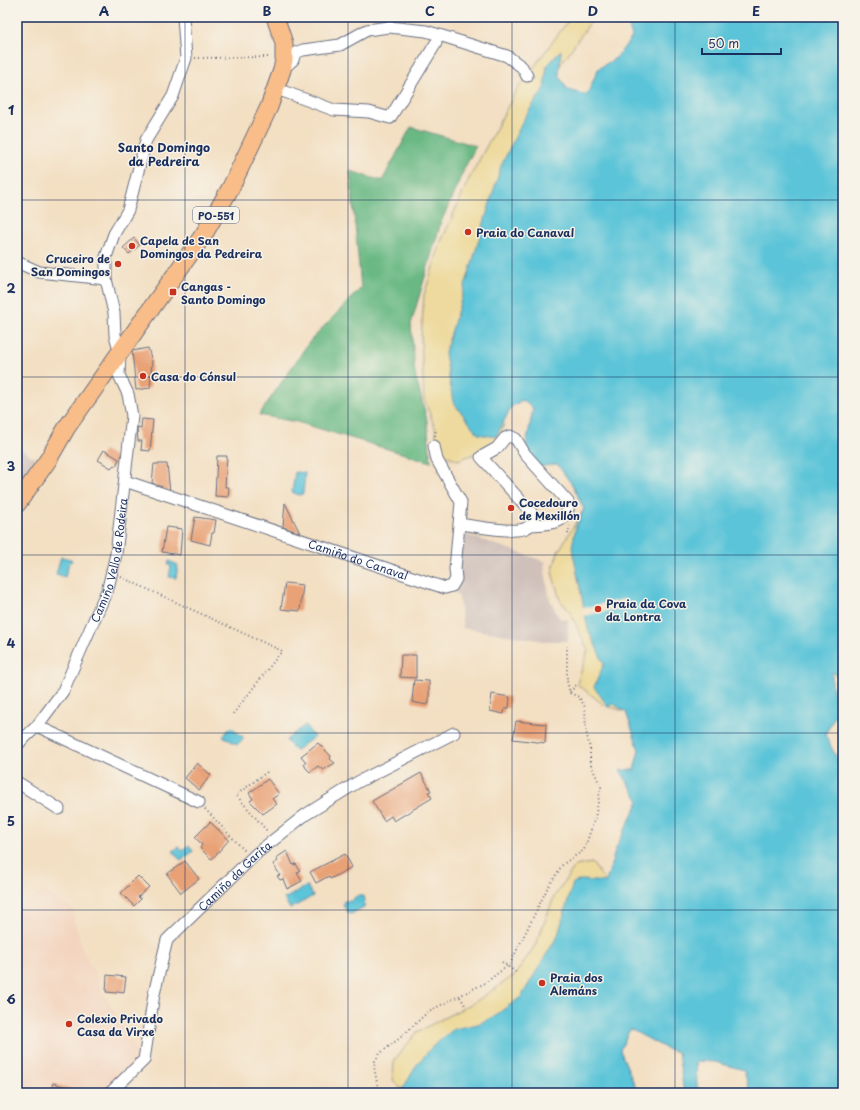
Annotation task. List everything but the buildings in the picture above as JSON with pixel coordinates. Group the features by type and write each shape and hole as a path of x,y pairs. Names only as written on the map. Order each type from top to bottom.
{"main road":[{"name":"PO-551","path":"17,504 48,460 67,427 120,354 219,210 277,89 284,62 284,43 275,17"},
{"name":"PO-551","path":"17,489 39,458 67,427"}],"street":[{"path":"183,17 186,58"},
{"path":"284,62 293,60 295,53 303,50 340,45 367,30 389,26 426,31 507,56 522,67 527,76"},
{"path":"277,89 334,110 369,112 390,118 436,43"},
{"name":"Camiño Vello de Rodeira","path":"17,745 37,726 63,691 100,608 112,573 125,481 132,416 128,394 119,375 120,354 115,335 114,313 106,279 106,257 114,234 128,210 146,140 173,96 186,58"},
{"path":"17,262 39,272 106,279"},
{"path":"460,524 486,529 514,530 526,529 530,525 533,518 531,512 481,457 497,448 505,438 510,436 516,439 526,454 568,502 569,509 564,518 550,524 530,525"},
{"name":"Camiño do Canaval","path":"125,481 445,588 452,586 456,579 455,569 461,502 437,460 434,446"},
{"path":"37,726 199,802"},
{"name":"Camiño da Garita","path":"110,1093 144,1060 154,994 166,940 252,858 305,815 358,782 454,734"},
{"path":"17,782 59,809"}],"path":[{"path":"186,58 284,62"},
{"path":"112,573 282,651 232,714"},
{"path":"567,646 567,682 570,693"},
{"path":"570,693 577,684"},
{"path":"379,1093 374,1067 375,1061 380,1053 400,1038 430,1011 485,983 507,966 514,956 547,889 563,864 584,850 595,818 601,787 590,763 590,748 586,731 585,707 579,697 570,693"},
{"path":"266,772 236,795 274,839"},
{"path":"199,802 252,858"},
{"path":"502,962 517,973"},
{"path":"460,996 464,1005"}],"shaded area":[{"path":"17,446 36,459 17,485"},
{"path":"462,533 546,562 544,566 550,600 560,619 568,619 568,641 544,641 463,628 459,597 455,593"},
{"name":"Colexio Privado Casa da Virxe","path":"45,890 74,910 74,920 82,947 102,990 141,1059 104,1093 17,1093 17,907"}],"green space":[{"path":"411,127 476,146 465,167 441,222 411,324 415,374 427,420 431,462 297,422 259,415 310,341 361,288 350,171 382,181"}],"sand":[{"name":"Praia do Canaval","path":"571,17 594,17 551,78 483,413 504,424 498,445 458,460 438,452 435,428 424,399 421,339 424,295 441,242 469,179 516,91"},
{"name":"Praia da Cova da Lontra","path":"584,509 626,712 604,705 577,684 588,650 570,612 560,600 552,572 558,552"},
{"name":"Praia dos Alemáns","path":"592,863 606,882 603,931 409,1093 402,1090 393,1080 394,1061 417,1032 475,1002 515,975 536,944 554,897 575,866"}],"water":[{"path":"626,17 843,17 843,679 832,672 832,684 837,712 825,735 843,770 843,1093 750,1093 744,1070 715,1062 696,1061 697,1086 701,1093 684,1093 678,1052 669,1050 630,1029 620,1050 638,1093 407,1093 402,1090 418,1063 432,1047 454,1029 478,1024 493,1017 521,997 558,935 573,883 582,880 606,882 616,848 639,801 620,770 634,770 639,750 626,712 612,703 609,708 594,687 604,664 588,629 572,547 576,526 584,509 573,486 557,464 538,467 526,446 533,408 522,400 511,407 496,437 478,434 453,402 445,353 501,166 526,115 544,89 547,66 561,50 559,76 568,90 587,95 598,69 617,57 632,37"},
{"path":"295,472 305,473 303,494 298,495 292,492"},
{"path":"61,557 71,559 72,561 69,563 65,577 56,574"},
{"path":"169,561 178,565 176,578 169,577 171,566 168,565"},
{"path":"305,725 314,737 295,751 286,740"},
{"path":"231,727 244,738 237,745 223,736"},
{"path":"189,845 193,851 181,861 173,851 179,847 181,851"},
{"path":"307,886 313,896 290,909 284,899"},
{"path":"357,896 363,896 365,899 364,907 351,914 348,913 343,905 344,901 352,901"}],"pier":[{"path":"625,599 627,607 583,616 582,608"}],"place":[{"name":"Praia do Canaval","path":"468,232"},
{"name":"Capela de San Domingos da Pedreira","path":"132,246"},
{"name":"Cruceiro de San Domingos","path":"118,264"},
{"name":"Cangas - Santo Domingo","path":"173,292"},
{"name":"Casa do Cónsul","path":"143,376"},
{"name":"Cocedouro de Mexillón","path":"511,508"},
{"name":"Praia da Cova da Lontra","path":"598,609"},
{"name":"Praia dos Alemáns","path":"542,983"},
{"name":"Colexio Privado Casa da Virxe","path":"69,1024"}],"district":[{"name":"Santo Domingo da Pedreira","path":"164,154"}]}
